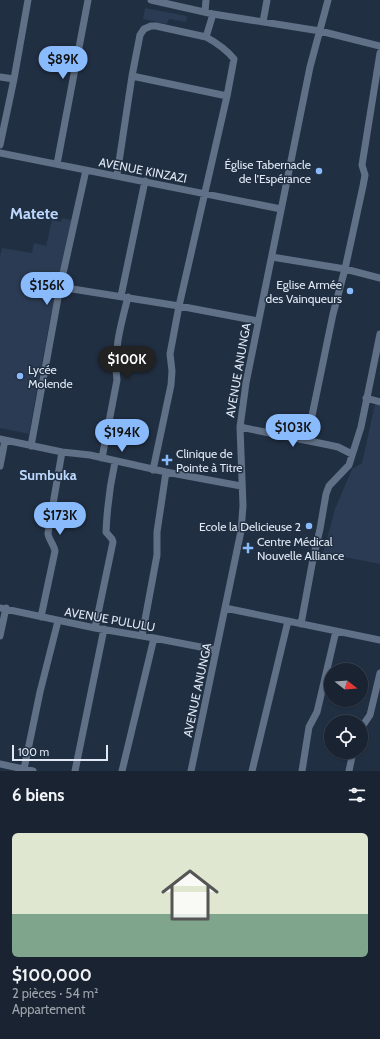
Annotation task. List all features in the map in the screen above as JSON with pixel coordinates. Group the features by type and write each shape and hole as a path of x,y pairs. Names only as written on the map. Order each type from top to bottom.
{"street":[{"path":"0,145 14,79 28,0"},
{"path":"57,164 88,0"},
{"path":"151,0 213,14 320,31 380,46"},
{"path":"206,0 206,12"},
{"path":"263,22 267,0"},
{"name":"AVENUE ANUNGA","path":"191,771 241,531 243,506 241,486 240,427 246,383 310,67 328,0"},
{"path":"206,37 213,14"},
{"path":"117,175 132,76 140,35 144,29 151,26 156,26 206,37 228,51 234,59 227,96 179,306 170,354 172,371 171,385 153,470"},
{"path":"307,440 364,175 362,165 380,53"},
{"path":"132,76 227,96"},
{"path":"0,77 14,79"},
{"name":"AVENUE KINZAZI","path":"0,153 117,175 281,209"},
{"path":"31,446 60,287 86,170"},
{"path":"102,458 117,380 115,359 116,347 144,181"},
{"path":"272,257 345,269 380,278"},
{"path":"60,287 179,306 258,321"},
{"path":"301,624 326,494 329,486 349,465 361,427 380,334"},
{"path":"366,398 380,402"},
{"path":"240,427 338,447 352,454"},
{"path":"0,466 2,440 102,458 153,470 241,486"},
{"path":"41,617 55,551 48,533 62,452"},
{"path":"96,628 113,542 112,538 106,532 106,521 108,493 115,462"},
{"path":"142,636 157,555 157,532 166,472"},
{"path":"0,636 3,608"},
{"name":"AVENUE PULULU","path":"3,608 58,621 216,650"},
{"path":"224,608 380,640"},
{"path":"24,769 40,692 58,621"},
{"path":"252,771 288,621"},
{"path":"75,771 104,629"},
{"path":"302,771 309,727 316,712 336,631"},
{"path":"122,771 154,638"},
{"path":"368,719 370,716 380,673"},
{"path":"349,771 352,759"},
{"path":"0,764 33,771"}],"shaded area":[{"path":"145,8 187,16 186,22 169,19 167,24 143,19"},
{"path":"62,218 72,220 49,324 29,434 0,428 0,256 2,248 32,253 34,243 46,246 52,220 61,222"},
{"path":"375,404 380,405 380,564 323,553 335,509 352,469 362,463"}],"place":[{"name":"Église Tabernacle de l'Espérance","path":"319,171"},
{"name":"Eglise Armée des Vainqueurs","path":"350,291"},
{"name":"Lycée Molende","path":"20,376"},
{"name":"Clinique de Pointe à Titre","path":"167,460"},
{"name":"Ecole la Delicieuse 2","path":"309,526"},
{"name":"Centre Médical Nouvelle Alliance","path":"248,548"}],"district":[{"name":"Matete","path":"34,213"},
{"name":"Sumbuka","path":"48,475"}]}
